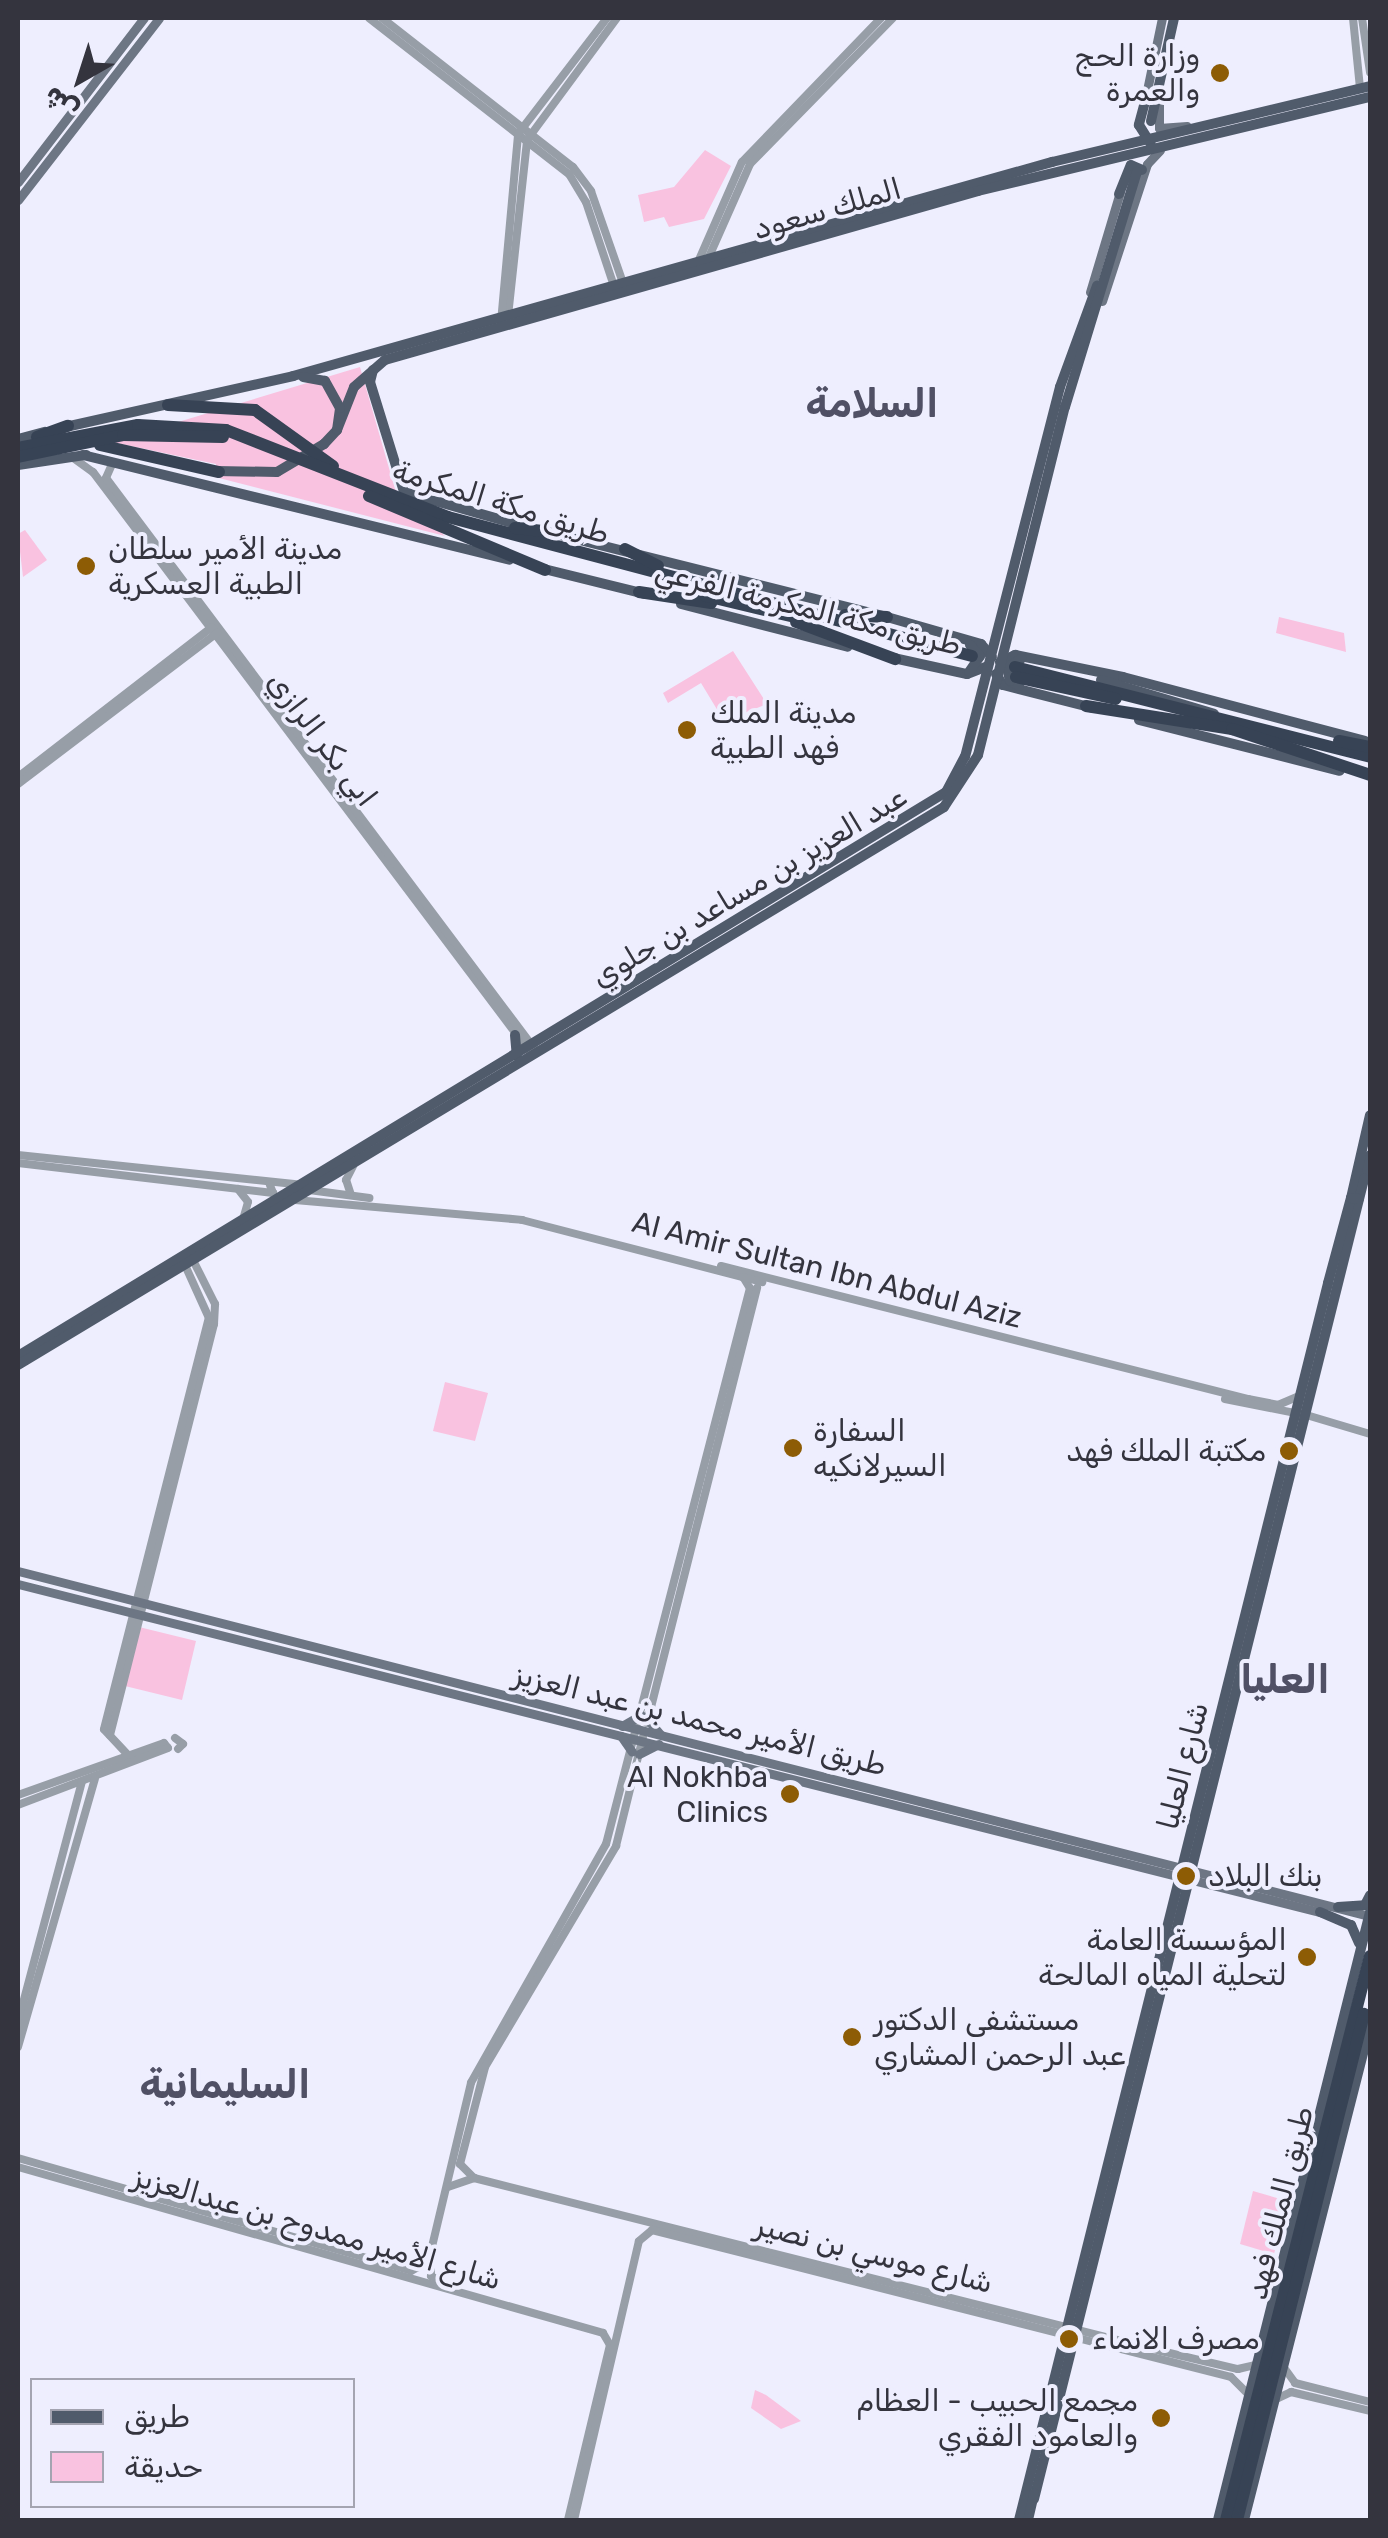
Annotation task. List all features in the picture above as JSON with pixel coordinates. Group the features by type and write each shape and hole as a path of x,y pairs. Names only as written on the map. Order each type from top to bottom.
{"highway":[{"path":"168,405 210,403 255,410 341,479 546,570"},
{"name":"طريق مكة المكرمة","path":"18,444 110,428 194,425 288,450 341,479 522,546 780,616 969,659 448,517 341,479 216,436 123,436 80,450 18,457"},
{"path":"18,444 68,426"},
{"path":"80,450 142,450 219,472"},
{"path":"448,517 543,531"},
{"path":"625,549 716,590"},
{"path":"639,592 738,605"},
{"path":"803,611 887,618"},
{"path":"780,616 895,659"},
{"path":"1015,672 1219,716 1370,761 1232,729 1015,672"},
{"path":"1086,706 1232,729 1370,777"},
{"path":"1252,725 1370,745"},
{"name":"طريق الملك فهد","path":"1226,2520 1370,1956"},
{"name":"طريق الملك فهد","path":"1241,2520 1370,1986"},
{"path":"1313,2246 1324,2170"},
{"path":"1276,2297 1308,2190"}],"main road":[{"path":"18,182 144,18"},
{"path":"18,200 159,18"},
{"path":"1122,151 1132,138 1171,18"},
{"path":"1093,322 1148,164 1171,18"},
{"path":"1149,121 1171,18"},
{"path":"1122,151 1198,126 1365,87"},
{"path":"1072,352 1128,162 1150,143 1370,97"},
{"path":"1146,98 1142,123 1154,123 1158,108"},
{"path":"1146,98 1139,125 1150,143"},
{"path":"1158,108 1159,128 1198,126"},
{"name":"الملك سعود","path":"68,426 291,376 504,322 1122,151"},
{"name":"الملك سعود","path":"374,368 619,284 1122,151"},
{"path":"1044,175 1119,161 1126,166 1119,194"},
{"path":"1119,194 1128,169 1138,166 1142,172 1135,200"},
{"name":"عبد العزيز بن مساعد بن جلوي","path":"319,1186 532,1049 935,802 958,774 994,664 1013,568 1072,352 1134,171 1004,646"},
{"path":"219,472 248,476 290,468 336,430 354,387 374,368"},
{"name":"طريق مكة المكرمة الفرعي","path":"374,368 370,382 404,492 986,646 1003,685 1370,777"},
{"path":"291,376 325,381 334,390 336,430"},
{"name":"طريق مكة المكرمة الفرعي","path":"68,456 80,450 895,659 967,674 1015,655 1370,745"},
{"path":"18,466 68,456"},
{"path":"938,632 988,640 1013,568"},
{"path":"1010,622 1017,648 1092,677"},
{"path":"914,663 968,672 978,667 975,647 938,632"},
{"name":"طريق مكة المكرمة الفرعي","path":"986,722 994,664 1004,646"},
{"path":"1029,690 1007,677 1015,659 1092,677 1219,716"},
{"path":"914,663 972,682 979,701"},
{"path":"986,722 1002,690 1029,690"},
{"name":"عبد العزيز بن مساعد بن جلوي","path":"18,1364 242,1221 354,1166 532,1049 932,818 968,776 986,722"},
{"path":"516,1034 532,1049"},
{"name":"شارع العليا","path":"1360,1181 1370,1115"},
{"name":"شارع العليا","path":"1252,1611 1296,1410 1370,1155"},
{"name":"عبد العزيز بن مساعد بن جلوي","path":"18,1356 168,1270 189,1262 290,1195"},
{"name":"شارع العليا","path":"1019,2520 1029,2495 1066,2332 1246,1638 1296,1410 1355,1198"},
{"name":"طريق الأمير محمد بن عبد العزيز","path":"18,1571 138,1607 620,1730 642,1729 661,1740 806,1782 1320,1912 1370,1918"},
{"name":"طريق الأمير محمد بن عبد العزيز","path":"18,1584 138,1607"},
{"path":"620,1730 642,1729 661,1740"},
{"path":"620,1730 636,1753 661,1740"},
{"name":"طريق الأمير محمد بن عبد العزيز","path":"661,1740 992,1820 1184,1877 1338,1907 1370,1918"},
{"path":"806,1782 801,1776 826,1778"},
{"path":"971,1823 992,1820"},
{"path":"1338,1907 1365,1904 1370,1895"},
{"path":"1320,1912 1358,1932 1357,1968"},
{"path":"1218,2520 1370,1918"},
{"path":"1352,1991 1370,1945"},
{"path":"1241,2520 1285,2369 1370,2026"},
{"path":"1066,2332 1080,2328 1091,2337"},
{"path":"1066,2332 1078,2340 1091,2337"},
{"name":"شارع العليا","path":"1028,2520 1029,2495"}],"street":[{"path":"368,18 525,133"},
{"path":"382,18 591,191 619,284"},
{"path":"504,322 525,133 607,22 618,18"},
{"path":"703,261 750,164 881,18"},
{"path":"773,135 893,18"},
{"path":"1353,18 1370,72"},
{"path":"1362,18 1365,87"},
{"name":"ابي بكر الرازي","path":"68,456 94,472 532,1049"},
{"name":"ابي بكر الرازي","path":"118,461 106,478 516,1034"},
{"path":"88,728 173,657 215,629"},
{"path":"18,781 215,629"},
{"path":"18,1155 161,1176"},
{"path":"18,1163 270,1185 290,1195"},
{"path":"352,1195 346,1180 354,1166"},
{"path":"173,1177 273,1194 270,1185"},
{"path":"319,1186 522,1220 753,1280 616,1846 485,2067 462,2170 474,2178"},
{"name":"Al Amir Sultan Ibn Abdul Aziz","path":"319,1186 352,1195 519,1216 753,1280 1296,1410 1370,1434"},
{"path":"238,1189 248,1202 242,1221"},
{"path":"128,1756 107,1732 209,1318 201,1284 189,1262"},
{"path":"1276,1407 1290,1422 1290,1436"},
{"path":"174,1738 182,1744 178,1749"},
{"path":"18,1795 164,1743 168,1752 18,1805"},
{"path":"454,2289 431,2276 430,2255 479,2059 606,1844 636,1753"},
{"path":"18,2022 84,1795 95,1778"},
{"path":"18,2047 84,1795 82,1782"},
{"name":"شارع الأمير ممدوح بن عبدالعزيز","path":"18,2158 411,2271 422,2270 430,2255"},
{"name":"شارع الأمير ممدوح بن عبدالعزيز","path":"18,2167 603,2333 610,2346 571,2520"},
{"path":"448,2187 474,2178"},
{"name":"شارع موسي بن نصير","path":"474,2178 1066,2332"},
{"path":"571,2520 640,2238 638,2225 619,2216"},
{"name":"شارع موسي بن نصير","path":"640,2238 652,2230 1066,2332"},
{"path":"590,2327 616,2327 624,2307"},
{"path":"1091,2337 1237,2374 1260,2361"},
{"path":"1285,2369 1296,2388 1370,2411"},
{"path":"1237,2374 1250,2396"},
{"path":"1276,2399 1296,2388 1370,2402"}],"green space":[{"path":"705,150 731,166 704,219 669,227 664,217 644,222 638,195 674,187"},
{"path":"360,367 395,489 445,536 215,477 216,464 112,442"},
{"path":"25,530 47,560 23,577 18,534"},
{"path":"1279,617 1344,633 1346,652 1276,633"},
{"path":"733,651 767,704 724,721 701,683 668,703 663,693"},
{"path":"445,1382 488,1393 475,1441 433,1431"},
{"path":"139,1627 196,1641 182,1700 125,1686"},
{"path":"1253,2191 1287,2201 1274,2254 1240,2244"},
{"path":"755,2390 801,2421 781,2429 751,2408"}],"place":[{"name":"وزارة الحج والعمرة","path":"1220,73"},
{"name":"مدينة الأمير سلطان الطبية العسكرية","path":"86,566"},
{"name":"مدينة الملك فهد الطبية","path":"687,730"},
{"name":"السفارة السيرلانكيه","path":"793,1448"},
{"name":"مكتبة الملك فهد","path":"1289,1451"},
{"name":"Al Nokhba Clinics","path":"790,1794"},
{"name":"بنك البلاد","path":"1186,1876"},
{"name":"المؤسسة العامة لتحلية المياه المالحة","path":"1307,1957"},
{"name":"مستشفى الدكتور عبد الرحمن المشاري","path":"852,2037"},
{"name":"مصرف الانماء","path":"1069,2339"},
{"name":"مجمع الحبيب - العظام والعامود الفقري","path":"1161,2418"}],"district":[{"name":"السلامة","path":"872,404"},
{"name":"العليا","path":"1285,1680"},
{"name":"السليمانية","path":"225,2085"}]}
